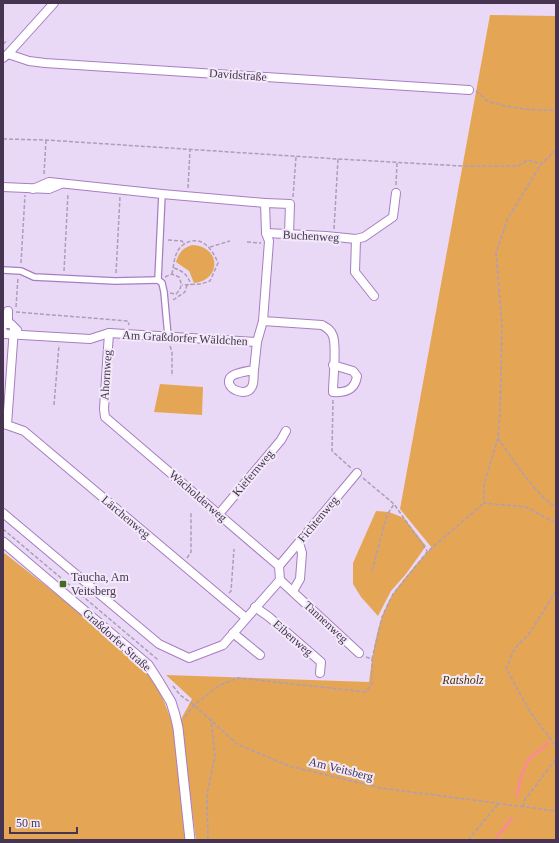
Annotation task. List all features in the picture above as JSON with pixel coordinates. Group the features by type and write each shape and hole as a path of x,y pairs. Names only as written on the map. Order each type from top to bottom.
{"street":[{"path":"6,56 54,3"},
{"name":"Davidstraße","path":"6,56 45,63 469,90"},
{"path":"29,189 49,182 162,194 290,204 289,235"},
{"path":"3,187 49,189 65,184"},
{"name":"Buchenweg","path":"266,234 333,236 356,239 364,237 392,217 396,193"},
{"path":"158,280 162,194"},
{"name":"Am Graßdorfer Wäldchen","path":"10,329 59,338 90,339 109,333 257,342 263,321 269,241 266,234 265,203"},
{"name":"Buchenweg","path":"356,239 355,272 374,296"},
{"path":"3,270 20,271 34,277 63,279 115,281 158,280 162,283 164,292 168,336"},
{"path":"5,426 10,329 8,311"},
{"path":"263,321 322,325 329,328 333,335 334,344 333,366 333,392 342,393 352,389 356,384 357,376 354,371 333,366"},
{"name":"Ahornweg","path":"105,417 104,409 109,333"},
{"path":"254,370 257,342"},
{"name":"Wacholderweg","path":"105,417 279,566"},
{"name":"Lärchenweg","path":"5,426 24,431 246,618"},
{"name":"Kiefernweg","path":"219,514 281,440 286,431"},
{"name":"Fichtenweg","path":"279,566 357,473"},
{"name":"Graßdorfer Straße","path":"3,513 159,644 189,658 223,645 280,580"},
{"name":"Graßdorfer Straße","path":"3,542 148,665 159,682 171,702 178,728 190,840"},
{"name":"Tannenweg","path":"293,591 300,579 302,553 298,543"},
{"path":"279,566 280,580"},
{"name":"Tannenweg","path":"280,580 359,653"},
{"name":"Eibenweg","path":"255,607 270,617 321,662 320,673"},
{"path":"233,633 260,655"}],"path":[{"path":"469,90 476,91 487,101 514,107 556,110"},
{"path":"3,139 46,140 398,163 518,166 528,160 541,164"},
{"path":"43,184 46,140"},
{"path":"188,196 190,150"},
{"path":"484,503 484,484 498,438 500,411 502,326 496,253 508,218 541,164 556,150"},
{"path":"290,204 293,202 296,157"},
{"path":"333,236 338,160"},
{"path":"396,193 398,163"},
{"path":"63,279 65,184"},
{"path":"29,189 16,312 128,321 131,335"},
{"path":"115,281 121,189"},
{"path":"160,239 182,241 185,245"},
{"path":"210,247 230,241"},
{"path":"172,274 175,257 182,246 192,242 202,242 210,247 218,263 210,281 201,284 182,285"},
{"path":"247,242 268,243"},
{"path":"173,268 185,273 189,278 191,285"},
{"path":"158,280 172,274 179,277 182,285"},
{"path":"164,292 176,294 182,285"},
{"path":"165,301 172,300 185,292 187,285"},
{"path":"168,336 172,352 172,376"},
{"path":"54,405 59,338"},
{"path":"333,392 332,451 394,504 428,551"},
{"path":"498,438 528,480 550,504 556,507"},
{"path":"178,728 194,705 220,685 238,678 366,692 372,683 372,659 382,616 393,594 428,551 484,503 526,507 556,523"},
{"path":"372,572 387,515 394,504"},
{"path":"181,563 191,552 191,513"},
{"path":"3,529 157,658 156,666"},
{"path":"223,598 231,590 234,550"},
{"path":"556,591 530,634 515,648 506,668 530,712 556,746"},
{"path":"359,653 372,659"},
{"name":"Am Veitsberg","path":"171,684 180,695 194,705 237,744 289,766 381,788 522,808 556,811"},
{"path":"208,840 207,794 215,756 210,720"},
{"path":"522,808 524,801 556,759"},
{"path":"468,840 498,804"}],"green space":[{"name":"Ratsholz","path":"490,15 556,16 556,840 196,840 180,721 192,699 166,675 369,682 376,636 383,614 393,594 405,577 432,548 400,509"},
{"path":"192,245 202,247 208,251 213,257 214,263 210,276 203,281 194,283 189,271 176,262 182,251"},
{"path":"160,384 203,387 202,415 154,412"},
{"path":"376,511 389,512 404,518 426,546 406,574 391,591 378,616 361,597 353,584 353,563"},
{"path":"3,552 78,611 134,659 157,686 173,725 187,840 3,840"}],"waterway":[{"path":"517,796 521,776 529,759 548,743"},
{"path":"495,840 512,818"}],"place":[{"name":"Taucha, Am Veitsberg","path":"63,584"}]}
